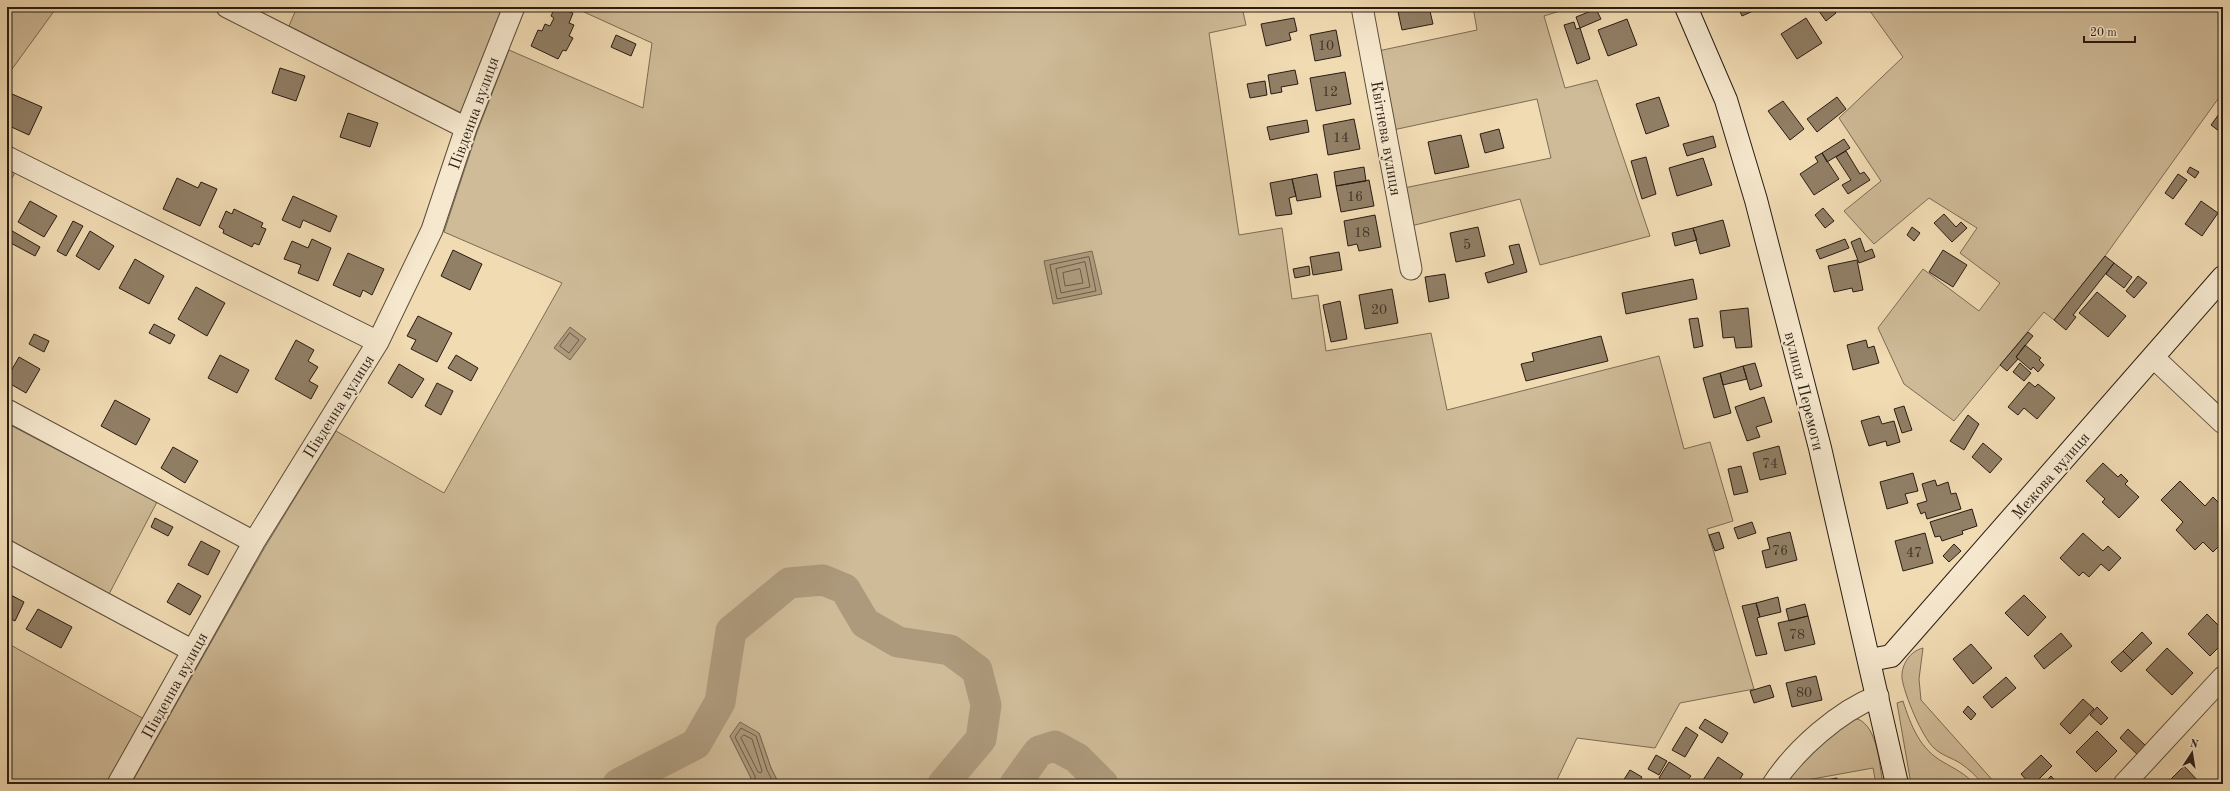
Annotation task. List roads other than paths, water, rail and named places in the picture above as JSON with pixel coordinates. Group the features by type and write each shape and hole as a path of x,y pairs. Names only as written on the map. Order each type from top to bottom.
{"main road":[{"name":"вулиця Перемоги","path":"1686,7 1726,100 1756,200 1820,448 1870,660 1897,784"},
{"name":"Межова вулиця","path":"1870,660 1891,656 2223,277"}],"street":[{"path":"227,7 466,128"},
{"name":"Південна вулиця","path":"118,784 254,542 378,342 432,230 466,128 514,7"},
{"name":"Квітнева вулиця","path":"1362,7 1411,269"},
{"path":"7,157 378,342"},
{"path":"2153,357 2223,422"},
{"path":"7,410 254,542"},
{"path":"7,551 193,651"},
{"path":"2124,784 2223,677"},
{"path":"1773,784 1782,770 1803,748 1826,729 1868,700 1878,696"}],"water":[{"path":"1092,251 1102,294 1053,304 1044,261"},
{"path":"570,327 586,339 570,360 554,348"},
{"path":"740,722 759,733 771,768 779,784 751,784 751,778 730,736"}],"waterway":[{"path":"618,784 696,744 720,702 731,631 789,583 823,580 845,589 865,623 898,642 950,650 977,670 986,705 981,739 943,784"},
{"path":"1015,784 1039,751 1055,746 1077,758 1103,784"}]}
